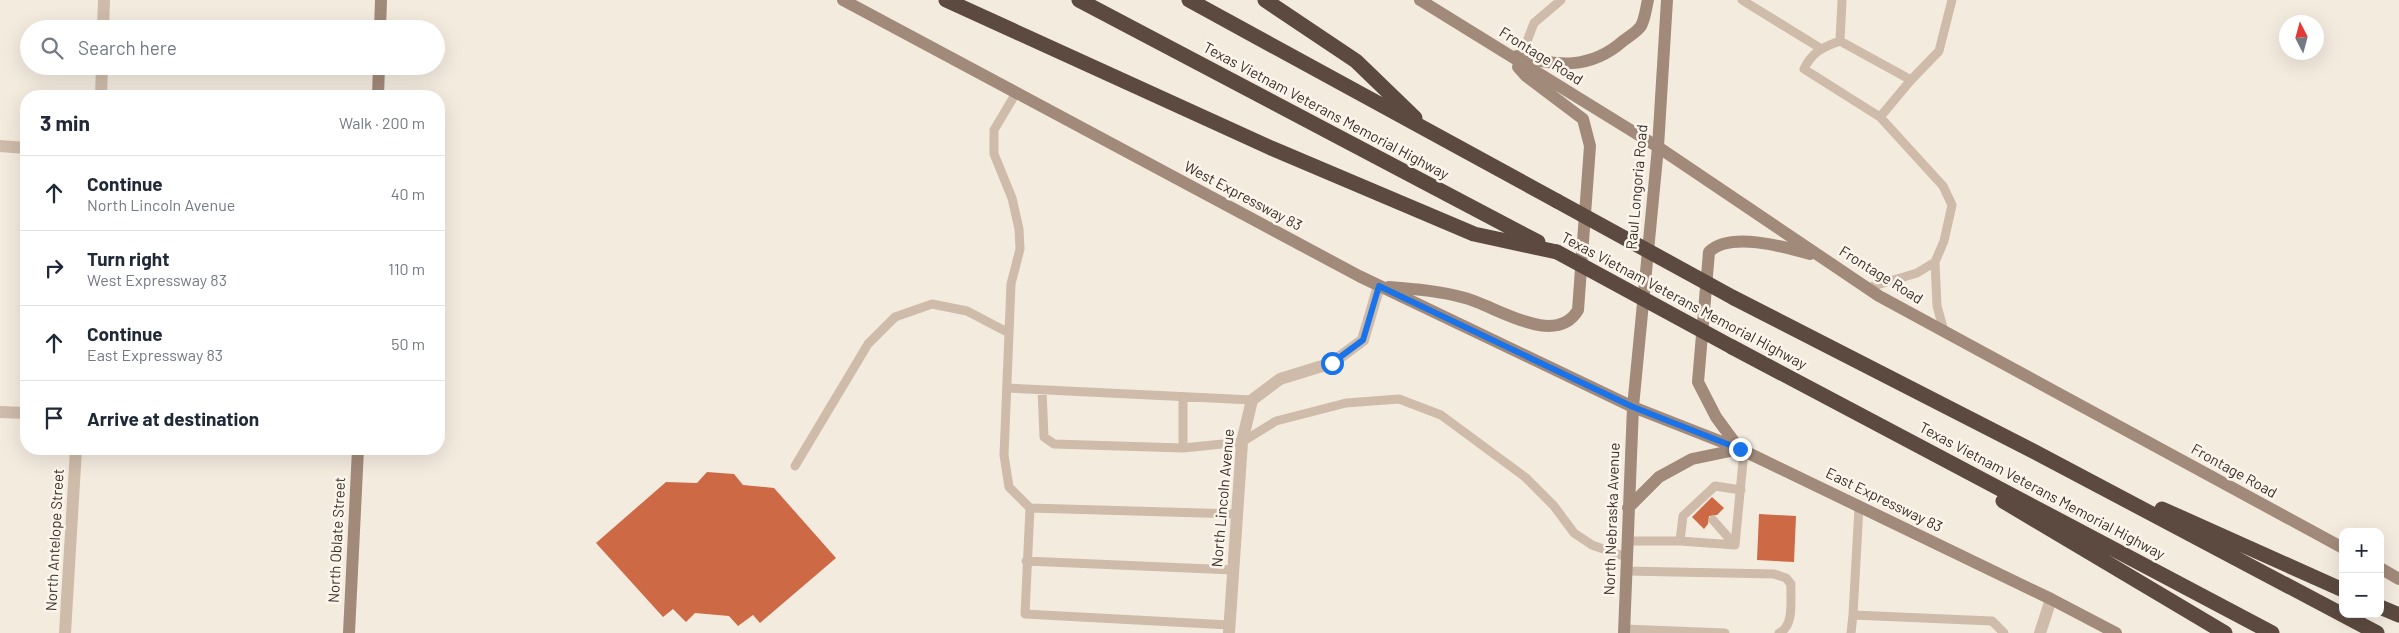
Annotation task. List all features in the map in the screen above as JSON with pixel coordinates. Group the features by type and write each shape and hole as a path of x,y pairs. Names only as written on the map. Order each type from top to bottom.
{"highway":[{"path":"946,0 1271,148 1474,234 1556,252"},
{"name":"Texas Vietnam Veterans Memorial Highway","path":"1079,0 2272,633"},
{"name":"Texas Vietnam Veterans Memorial Highway","path":"1189,0 1734,298 2034,452 2377,633"},
{"path":"1265,0 1356,61 1429,131"},
{"path":"1854,412 2225,633"},
{"path":"2034,452 2339,588"},
{"path":"2384,609 2399,615"}],"main road":[{"path":"380,20 381,0"},
{"name":"West Expressway 83","path":"844,0 1379,286 1633,407"},
{"name":"Frontage Road","path":"1420,0 1658,148 1867,288 2339,546"},
{"path":"1505,53 1540,62 1578,64 1592,61 1613,50 1640,26 1648,0"},
{"name":"Raul Longoria Road","path":"1633,407 1658,148 1667,0"},
{"path":"1379,286 1443,292 1474,300 1530,324 1553,326 1573,317 1578,310 1590,146 1589,136 1583,119 1526,76 1505,53"},
{"path":"378,90 379,75"},
{"path":"1628,508 1659,477 1692,459 1742,450 1716,417 1698,382 1709,252 1717,246 1735,242 1771,243 1821,257"},
{"name":"East Expressway 83","path":"1633,407 1742,450 2051,599 2116,633"},
{"name":"North Nebraska Avenue","path":"1624,631 1633,407"},
{"name":"North Oblate Street","path":"349,633 358,455"},
{"path":"2384,570 2399,579"}],"street":[{"path":"103,20 104,0"},
{"path":"101,90 102,75"},
{"path":"0,146 20,148"},
{"path":"1252,400 1280,379 1332,363 1363,340 1379,286"},
{"name":"North Lincoln Avenue","path":"1229,629 1242,442 1252,400"},
{"path":"0,412 20,413"},
{"name":"North Antelope Street","path":"65,633 76,455"},
{"path":"2040,633 2051,599"}],"lane":[{"path":"1520,57 1534,23 1561,0"},
{"path":"1742,0 1820,48"},
{"path":"1840,41 1842,0"},
{"path":"1880,117 1911,80 1939,51 1952,0"},
{"path":"1911,80 1840,41 1820,48 1810,58 1804,69 1880,117 1942,186 1952,205 1944,242 1935,262 1937,306 1944,331"},
{"path":"1016,93 994,130 994,154 1012,198 1019,229 1020,249 1011,284 1006,388 1004,454 1009,487 1030,508 1236,514"},
{"path":"1867,288 1917,273 1935,262"},
{"path":"795,466 868,344 895,317 932,304 967,311 1009,333"},
{"path":"1006,388 1252,400"},
{"path":"1042,390 1044,437 1054,444 1183,448 1242,442 1276,421 1346,403 1399,400 1441,415 1525,477 1554,506 1574,533 1592,545 1626,558"},
{"path":"1183,397 1183,448"},
{"path":"1735,545 1741,490 1742,450"},
{"path":"1680,541 1683,516 1701,504 1715,486 1741,490"},
{"path":"1852,633 1859,506"},
{"path":"1030,508 1025,614 1229,629"},
{"path":"1713,520 1735,545"},
{"path":"1627,541 1680,541 1735,545"},
{"path":"1026,561 1233,570"},
{"path":"1626,571 1774,574 1786,578 1791,584 1789,623 1784,631 1780,633"},
{"path":"1853,615 1992,621 2004,633"},
{"path":"1624,631 1725,633"}],"building":[{"path":"707,472 734,474 743,485 774,488 836,558 760,623 753,615 738,626 729,616 695,613 686,622 673,609 663,617 596,543 666,482 697,483"},
{"path":"1712,497 1724,508 1717,515 1709,516 1708,524 1704,529 1692,517"},
{"path":"1759,514 1796,516 1794,562 1757,560"}],"route":[{"path":"1332,363 1363,340 1379,286 1633,407 1740,449"}]}
